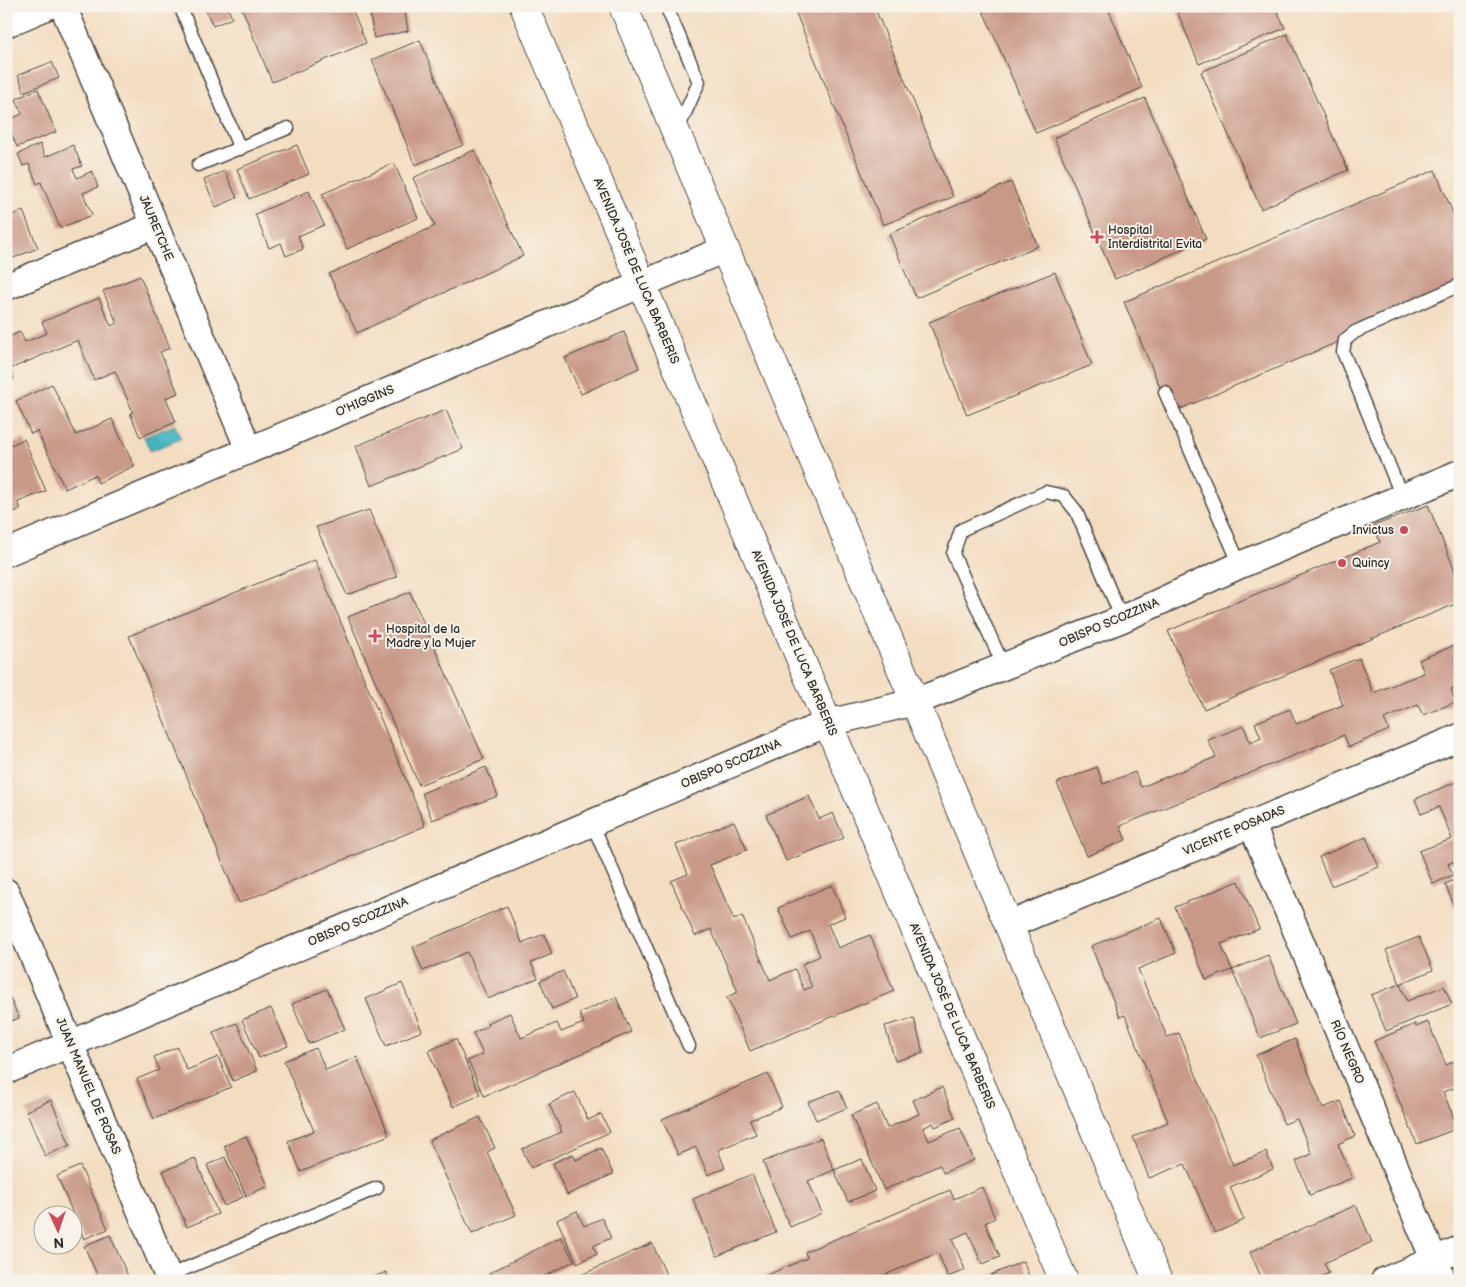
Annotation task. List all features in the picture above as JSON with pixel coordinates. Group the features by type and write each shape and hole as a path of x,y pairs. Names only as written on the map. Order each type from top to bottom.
{"main road":[{"name":"AVENIDA JOSÉ DE LUCA BARBERIS","path":"524,6 1064,1281"},
{"path":"623,6 1158,1281"}],"street":[{"path":"6,24 48,6"},
{"name":"JAURETCHE","path":"63,6 248,450"},
{"path":"6,287 154,225"},
{"name":"O'HIGGINS","path":"6,553 725,249"},
{"name":"OBISPO SCOZZINA","path":"6,1071 828,723 915,702 1004,667 1122,619 1240,565 1460,473"},
{"name":"VICENTE POSADAS","path":"1009,925 1460,737"},
{"name":"RÍO NEGRO","path":"1251,823 1438,1270"},
{"name":"JUAN MANUEL DE ROSAS","path":"6,892 169,1279"},
{"path":"1384,1281 1438,1270 1460,1249"}],"lane":[{"path":"180,6 240,149"},
{"path":"666,6 699,82 676,133"},
{"path":"198,165 288,128"},
{"path":"1402,497 1343,352 1345,340 1355,332 1460,285"},
{"path":"1165,392 1240,565"},
{"path":"1004,667 954,554 961,530 1046,492 1064,496 1076,511 1122,619"},
{"path":"592,823 690,1046"},
{"path":"169,1279 377,1188"}],"water":[{"path":"175,425 181,439 150,451 144,437"}],"building":[{"path":"204,6 227,6 232,18 213,26"},
{"path":"241,6 351,6 366,43 272,82"},
{"path":"366,6 404,6 408,31 374,38 369,8"},
{"path":"793,6 874,6 953,197 883,225"},
{"path":"981,6 1107,6 1142,88 1036,133"},
{"path":"1175,6 1275,6 1285,28 1199,64"},
{"path":"1287,34 1348,170 1261,209 1201,72"},
{"path":"420,40 463,145 415,165 372,60"},
{"path":"52,62 59,78 24,92 18,75"},
{"path":"38,89 56,132 17,147 6,121 22,114 16,99"},
{"path":"1145,98 1206,239 1115,279 1054,138"},
{"path":"40,144 45,157 73,145 82,166 73,169 77,178 92,171 98,187 83,193 92,215 60,228 41,182 37,184 29,164 23,166 18,154"},
{"path":"297,145 309,174 249,199 237,169"},
{"path":"474,150 523,256 357,333 329,274 435,226 413,178"},
{"path":"394,163 418,218 347,249 322,194"},
{"path":"1435,170 1460,230 1460,290 1171,413 1124,302"},
{"path":"225,171 237,198 216,207 204,180"},
{"path":"1011,182 1038,246 916,298 889,234"},
{"path":"309,191 324,225 298,236 303,249 286,256 281,243 269,248 255,214"},
{"path":"23,211 38,248 6,261 6,217"},
{"path":"1055,272 1092,365 967,415 929,322"},
{"path":"140,276 170,348 160,352 178,393 166,398 176,422 140,437 130,413 133,412 115,371 94,380 78,340 10,369 14,379 6,382 6,338 20,332 25,342 47,333 42,322 99,298 111,326 117,323 103,291"},
{"path":"624,332 639,368 581,394 565,358"},
{"path":"52,384 76,435 112,419 134,466 98,483 95,475 65,489 37,431 31,434 16,401"},
{"path":"446,410 463,449 371,486 356,446"},
{"path":"24,439 46,491 18,502 21,509 6,515 6,447"},
{"path":"1428,505 1460,583 1460,602 1204,709 1168,631 1380,542 1374,526"},
{"path":"369,510 397,577 347,595 316,527"},
{"path":"315,560 425,826 239,903 129,636"},
{"path":"410,592 484,759 419,785 348,617"},
{"path":"1460,643 1460,686 1451,689 1456,702 1423,715 1418,705 1384,719 1389,730 1349,747 1344,735 1120,826 1126,840 1087,856 1057,783 1097,767 1103,784 1135,772 1141,787 1216,757 1208,740 1244,726 1250,743 1261,738 1255,723 1290,709 1296,724 1343,705 1329,670 1359,658 1373,693 1424,673 1419,660"},
{"path":"486,767 498,796 432,820 422,793"},
{"path":"1456,782 1460,791 1460,859 1448,864 1453,875 1433,884 1419,851 1452,839 1439,807 1421,814 1415,799"},
{"path":"809,796 819,819 833,813 844,838 786,861 766,815"},
{"path":"734,821 747,850 710,865 734,920 742,916 770,980 795,969 804,990 812,987 802,964 820,956 810,931 792,939 778,908 832,885 845,917 828,924 838,948 870,935 894,991 750,1051 727,997 738,992 711,929 695,936 671,881 688,874 676,845"},
{"path":"1366,837 1379,867 1331,886 1319,857"},
{"path":"1460,878 1460,920 1445,884"},
{"path":"1239,881 1259,929 1221,944 1232,970 1206,980 1175,907"},
{"path":"507,906 522,943 544,934 552,954 531,963 538,978 488,999 467,952 423,971 413,947"},
{"path":"1161,918 1176,953 1138,969 1167,1037 1179,1033 1233,1165 1266,1152 1273,1169 1230,1187 1244,1220 1215,1233 1185,1164 1149,1178 1133,1137 1168,1122 1125,1015 1120,1017 1091,946"},
{"path":"1419,937 1433,970 1400,984 1386,950"},
{"path":"1268,955 1296,1024 1260,1038 1232,970"},
{"path":"563,971 575,999 552,1009 540,981"},
{"path":"402,983 422,1031 386,1046 366,999"},
{"path":"1400,984 1407,1001 1444,986 1452,1004 1386,1031 1371,995"},
{"path":"6,989 19,1018 6,1023"},
{"path":"327,989 345,1029 309,1044 292,1004"},
{"path":"616,997 631,1032 484,1096 468,1061 483,1054 473,1033 488,1026 487,1023 510,1013 521,1038 557,1023 561,1032 584,1023 579,1013"},
{"path":"271,1008 288,1046 259,1058 242,1020"},
{"path":"914,1018 923,1053 895,1061 885,1026"},
{"path":"1428,1022 1446,1065 1460,1059 1460,1086 1443,1092 1458,1128 1417,1144 1374,1041 1415,1024 1416,1027"},
{"path":"237,1023 257,1071 233,1081 213,1032"},
{"path":"456,1039 480,1095 453,1107 428,1051"},
{"path":"1295,1039 1323,1108 1341,1101 1355,1136 1338,1144 1352,1178 1310,1195 1296,1161 1312,1154 1297,1119 1284,1124 1256,1055"},
{"path":"177,1047 187,1070 218,1057 231,1087 154,1119 137,1079 159,1070 154,1057"},
{"path":"316,1048 326,1070 357,1057 389,1135 301,1172 288,1141 314,1131 284,1061"},
{"path":"768,1074 782,1107 750,1120 756,1134 718,1150 725,1168 708,1175 696,1147 678,1155 662,1119"},
{"path":"942,1087 955,1118 935,1127 933,1123 923,1128 929,1141 960,1128 974,1160 943,1173 940,1165 884,1190 851,1115 877,1104 887,1128 919,1114 913,1100"},
{"path":"839,1090 847,1108 816,1120 808,1102"},
{"path":"575,1092 588,1120 601,1114 610,1132 531,1168 522,1149 562,1132 549,1104"},
{"path":"51,1100 70,1145 45,1156 26,1111"},
{"path":"480,1117 495,1148 487,1152 516,1215 472,1234 429,1140"},
{"path":"246,1136 268,1186 246,1196 224,1146"},
{"path":"821,1138 834,1170 808,1181 822,1213 790,1227 763,1162"},
{"path":"601,1148 613,1174 567,1195 553,1163 573,1154 576,1160"},
{"path":"225,1157 243,1197 224,1206 207,1165"},
{"path":"195,1158 218,1214 187,1227 163,1171"},
{"path":"862,1159 875,1191 848,1202 834,1170"},
{"path":"80,1166 108,1229 84,1239 82,1234 82,1204 69,1204 57,1176"},
{"path":"752,1174 776,1232 717,1256 693,1199"},
{"path":"982,1187 995,1218 985,1223 1000,1257 982,1264 968,1232 952,1239 965,1270 948,1277 938,1253 870,1281 753,1281 807,1258 805,1252 950,1190 954,1199"},
{"path":"1356,1205 1372,1242 1324,1263 1329,1273 1312,1281 1263,1281 1250,1252"},
{"path":"577,1211 584,1226 602,1218 611,1238 593,1246 597,1254 577,1263 557,1220"},
{"path":"110,1235 130,1281 100,1281 84,1246"},
{"path":"561,1237 574,1261 545,1276 548,1281 493,1281 489,1273"},
{"path":"652,1243 669,1281 581,1281 579,1276"},
{"path":"1023,1261 1031,1281 993,1281 991,1275"},
{"path":"386,1272 390,1281 364,1281"}],"place":[{"name":"Hospital Interdistrital Evita","path":"1097,237"},
{"name":"Invictus","path":"1404,530"},
{"name":"Quincy","path":"1342,563"},
{"name":"Hospital de la Madre y la Mujer","path":"375,636"}]}
